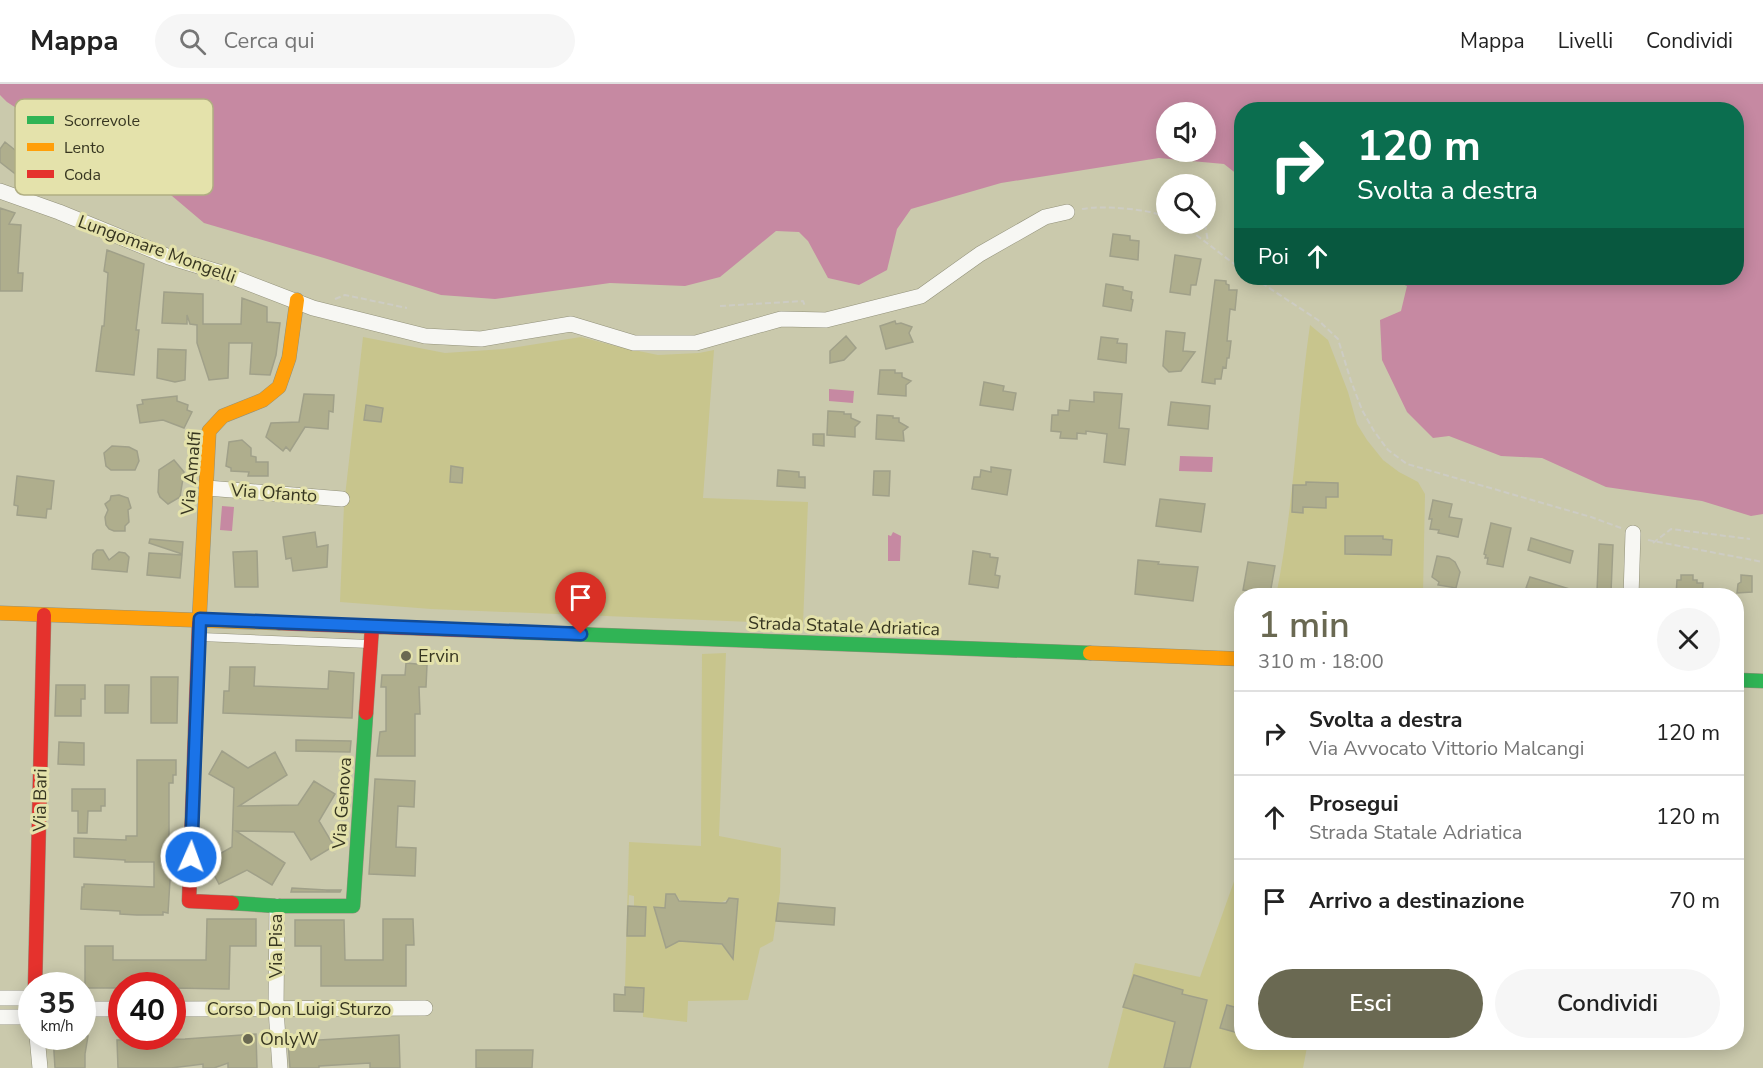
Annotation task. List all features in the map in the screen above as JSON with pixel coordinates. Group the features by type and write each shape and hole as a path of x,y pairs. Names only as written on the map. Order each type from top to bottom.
{"street":[{"name":"Lungomare Mongelli","path":"0,191 59,212 169,257 225,274 320,309 425,336 481,339 571,324 634,343 696,343 781,319 826,320 921,296 980,254 1045,217 1067,212"},
{"name":"Via Amalfi","path":"206,619 209,431 227,415 273,393 283,381 297,300"},
{"name":"Via Ofanto","path":"207,488 342,499"},
{"path":"1631,588 1633,533"},
{"name":"Strada Statale Adriatica","path":"0,613 1234,659"},
{"name":"Via Bari","path":"35,972 44,615"},
{"name":"Via Pisa","path":"206,619 199,637 189,901 277,906 276,1010 279,1068"},
{"name":"Via Genova","path":"277,906 353,906 372,627"},
{"path":"1744,680 1763,681"},
{"path":"0,998 18,998"},
{"name":"Corso Don Luigi Sturzo","path":"186,1009 424,1008"},
{"path":"0,1017 18,1017"},
{"path":"38,1050 40,1068"}],"lane":[{"path":"199,637 370,644"}],"path":[{"path":"1067,212 1092,207 1156,215"},
{"path":"1196,234 1234,263"},
{"path":"1207,234 1208,242"},
{"path":"1265,285 1318,320 1338,339 1362,410 1388,450 1407,464 1591,518 1653,543 1763,562"},
{"path":"320,309 345,295 407,308"},
{"path":"720,306 803,302 810,320"},
{"path":"1653,543 1671,529 1750,539"}],"shaded area":[{"path":"0,84 1763,84 1763,514 1751,516 1702,501 1606,487 1542,458 1501,456 1449,436 1433,438 1407,412 1382,360 1380,320 1401,311 1407,286 1405,285 1744,285 1744,102 1234,102 1234,172 1224,164 1202,162 1216,162 1216,102 1156,102 1156,158 1001,183 911,209 897,229 887,270 859,285 828,278 808,241 799,232 776,231 720,277 685,286 610,283 495,299 441,295 204,223 171,195 213,195 213,99 15,99 15,107 0,95"},
{"path":"1310,325 1328,340 1348,392 1357,424 1367,440 1383,460 1418,482 1425,494 1423,588 1277,588 1287,529"},
{"path":"363,337 445,353 504,349 581,337 658,355 714,350 703,498 808,502 803,624 431,609 340,602 344,505"},
{"path":"829,389 854,391 853,403 829,401"},
{"path":"1180,456 1213,457 1212,472 1179,471"},
{"path":"222,506 234,507 232,531 220,530"},
{"path":"893,532 901,536 900,561 888,561 888,535 891,536"},
{"path":"726,653 719,836 781,848 780,892 773,941 760,948 748,1000 688,1001 687,1022 643,1017 638,996 644,997 644,988 625,987 629,842 701,846 702,654","holes":["666,894 675,894 681,901 720,903 729,899 723,945 679,941 668,947 665,943","629,895 634,896 634,907 646,907 645,936 627,935"]},
{"path":"1234,881 1234,1007 1227,1005 1220,1028 1234,1032 1234,1050 1306,1050 1303,1068 1190,1068 1207,1000 1182,994 1183,990 1134,975 1126,999 1135,963 1200,977"},
{"path":"1124,1007 1175,1022 1164,1068 1108,1068"}],"building":[{"path":"5,142 15,150 15,174 0,162 0,149"},
{"path":"0,208 15,213 9,224 21,225 18,273 23,273 22,291 0,291"},
{"path":"1113,234 1130,236 1130,240 1139,241 1138,260 1110,256"},
{"path":"107,250 144,264 136,330 139,330 134,375 96,371 102,326 104,326 108,273 104,271"},
{"path":"1175,255 1201,259 1196,285 1191,285 1190,295 1170,292"},
{"path":"1215,280 1226,281 1229,290 1237,290 1235,310 1230,309 1227,341 1231,341 1229,358 1227,358 1226,368 1223,367 1221,379 1215,379 1215,384 1202,382"},
{"path":"1106,284 1123,287 1123,290 1132,292 1131,311 1103,306"},
{"path":"164,292 203,294 203,324 241,324 242,298 267,307 267,322 280,323 276,355 270,375 250,374 252,343 229,343 228,378 209,380 197,343 197,325 190,324 187,315 187,324 162,323"},
{"path":"895,321 896,324 901,323 912,327 909,333 913,342 886,349 880,326"},
{"path":"1166,331 1185,333 1183,351 1195,352 1181,371 1169,372 1163,366"},
{"path":"846,336 856,348 844,360 830,363 830,351"},
{"path":"1101,337 1118,339 1117,343 1127,344 1126,363 1098,359"},
{"path":"158,349 186,350 185,380 175,382 157,378"},
{"path":"880,370 895,370 895,373 902,373 902,377 911,381 906,385 906,396 878,394"},
{"path":"984,382 1004,386 1003,391 1016,393 1013,410 980,405"},
{"path":"1094,392 1122,394 1119,428 1129,429 1125,465 1104,462 1107,434 1086,431 1086,434 1077,433 1077,439 1060,438 1061,432 1051,431 1052,415 1058,415 1058,410 1069,411 1070,400 1094,402"},
{"path":"304,394 334,395 333,412 329,411 328,429 305,427 290,451 286,447 283,451 266,437 271,423 299,422"},
{"path":"177,396 177,401 188,405 187,410 192,412 184,428 163,420 140,423 137,405 143,404 142,400"},
{"path":"1171,402 1210,406 1208,429 1168,425"},
{"path":"366,405 383,408 381,422 364,420"},
{"path":"828,411 851,414 851,418 860,422 855,427 855,437 827,435"},
{"path":"877,415 899,418 899,422 908,427 903,431 904,441 876,439"},
{"path":"813,434 824,434 824,446 813,445"},
{"path":"242,440 251,448 251,456 256,457 256,462 268,462 268,476 248,476 249,472 231,471 231,468 226,466 229,442"},
{"path":"112,446 129,447 137,451 139,461 135,470 111,470 106,466 104,453"},
{"path":"174,460 184,472 180,497 168,504 158,492 159,470"},
{"path":"451,466 463,468 462,483 450,482"},
{"path":"991,467 1011,470 1007,495 972,489 974,477 980,477 981,470 991,472"},
{"path":"778,470 799,472 799,477 805,477 805,488 777,486"},
{"path":"874,471 890,471 889,496 873,495"},
{"path":"17,476 54,481 51,509 47,509 46,518 17,515 18,506 14,505"},
{"path":"1306,482 1338,483 1338,497 1326,497 1326,508 1303,507 1303,513 1292,512 1293,485 1306,485"},
{"path":"119,495 128,498 131,508 128,510 129,522 125,526 125,531 114,531 106,525 105,517 108,510 105,504 111,496"},
{"path":"1160,499 1205,504 1201,532 1156,526"},
{"path":"1433,500 1452,504 1449,517 1462,519 1458,537 1430,529 1432,519 1429,519"},
{"path":"1491,523 1511,528 1503,567 1487,564 1488,558 1485,558"},
{"path":"315,532 317,547 328,545 327,567 293,571 291,558 286,559 283,537"},
{"path":"1345,536 1383,536 1383,539 1392,540 1391,555 1345,554"},
{"path":"1531,538 1573,551 1570,563 1528,550"},
{"path":"150,539 183,542 182,554 149,543"},
{"path":"1599,544 1613,545 1611,588 1597,588"},
{"path":"97,550 103,550 109,560 119,552 125,553 129,557 127,572 92,569 93,554"},
{"path":"257,551 258,587 235,587 233,552"},
{"path":"973,551 998,558 995,575 1000,576 998,588 969,584"},
{"path":"149,553 182,555 180,578 147,575"},
{"path":"1437,556 1449,558 1455,562 1460,572 1456,588 1438,585 1439,582 1432,577"},
{"path":"1138,560 1198,567 1193,601 1135,594"},
{"path":"1248,562 1275,566 1271,588 1243,588"},
{"path":"1681,575 1693,575 1693,580 1703,583 1703,588 1676,588 1677,580 1681,580"},
{"path":"1741,575 1752,576 1752,592 1744,593 1744,588 1738,588"},
{"path":"1530,577 1566,588 1526,588"},
{"path":"406,663 427,665 426,687 419,687 420,714 415,714 415,756 377,756 380,732 386,731 386,687 381,687 382,675 405,675"},
{"path":"230,667 255,667 254,686 328,689 329,671 354,673 352,718 223,713 224,691 229,691"},
{"path":"151,677 178,677 177,723 151,723"},
{"path":"56,685 85,685 85,699 81,699 81,716 55,716"},
{"path":"105,685 129,685 128,713 105,713"},
{"path":"296,740 351,741 350,752 296,751"},
{"path":"59,742 84,743 84,765 58,764"},
{"path":"222,751 248,768 275,752 287,775 239,806 298,805 314,781 335,794 319,821 334,846 311,860 294,832 236,831 285,863 272,885 247,870 219,884 207,861 232,847 234,788 209,774"},
{"path":"137,760 176,760 176,775 173,775 173,783 169,783 169,840 173,840 168,913 137,915 120,914 120,911 81,909 84,884 154,887 154,862 125,862 125,860 74,857 74,838 126,840 126,836 137,836"},
{"path":"375,779 415,781 414,807 398,806 396,847 416,848 415,876 369,874"},
{"path":"72,789 105,789 105,806 101,806 101,811 88,811 87,833 78,833 78,811 72,811"},
{"path":"292,888 326,890 330,892 291,892"},
{"path":"328,890 341,890 340,892"},
{"path":"666,894 675,894 679,901 726,903 729,898 738,899 733,959 722,944 679,941 666,948 654,907 665,908"},
{"path":"778,903 835,908 834,925 776,921"},
{"path":"628,906 646,907 645,936 627,936"},
{"path":"207,919 256,919 256,946 230,946 229,989 186,988 186,972 108,972 108,988 96,988 96,972 85,972 85,946 113,946 113,960 206,960"},
{"path":"383,919 413,919 414,945 406,945 406,986 321,986 321,946 295,946 295,920 344,920 345,960 383,960"},
{"path":"1134,975 1183,990 1182,994 1207,1000 1190,1068 1164,1068 1175,1022 1123,1007"},
{"path":"625,987 644,988 643,1012 614,1011 614,994 625,995"},
{"path":"1227,1005 1234,1007 1234,1032 1220,1028"},
{"path":"256,1034 257,1068 228,1068 228,1063 214,1068 203,1068 203,1064 171,1068 118,1068 117,1050 186,1050 186,1039"},
{"path":"399,1035 400,1068 370,1068 370,1063 319,1066 319,1068 290,1068 288,1042"},
{"path":"54,1050 86,1050 85,1068 55,1068"},
{"path":"476,1050 533,1050 532,1068 476,1068"}],"traffic: fast":[{"path":"515,632 1090,653"},
{"path":"1744,680 1763,681"},
{"path":"232,903 277,906 353,906 366,713"}],"traffic: slow":[{"path":"199,624 209,431 223,416 263,400 279,387 289,358 297,300"},
{"path":"0,613 279,623"},
{"path":"1090,653 1234,659"}],"traffic: jam":[{"path":"35,972 44,615"},
{"path":"279,623 515,632"},
{"path":"199,624 189,901 232,903"},
{"path":"366,713 372,627"}],"place":[{"name":"Ervin","path":"406,656"},
{"name":"OnlyW","path":"248,1039"}],"route":[{"path":"191,857 200,619 581,634"}]}
